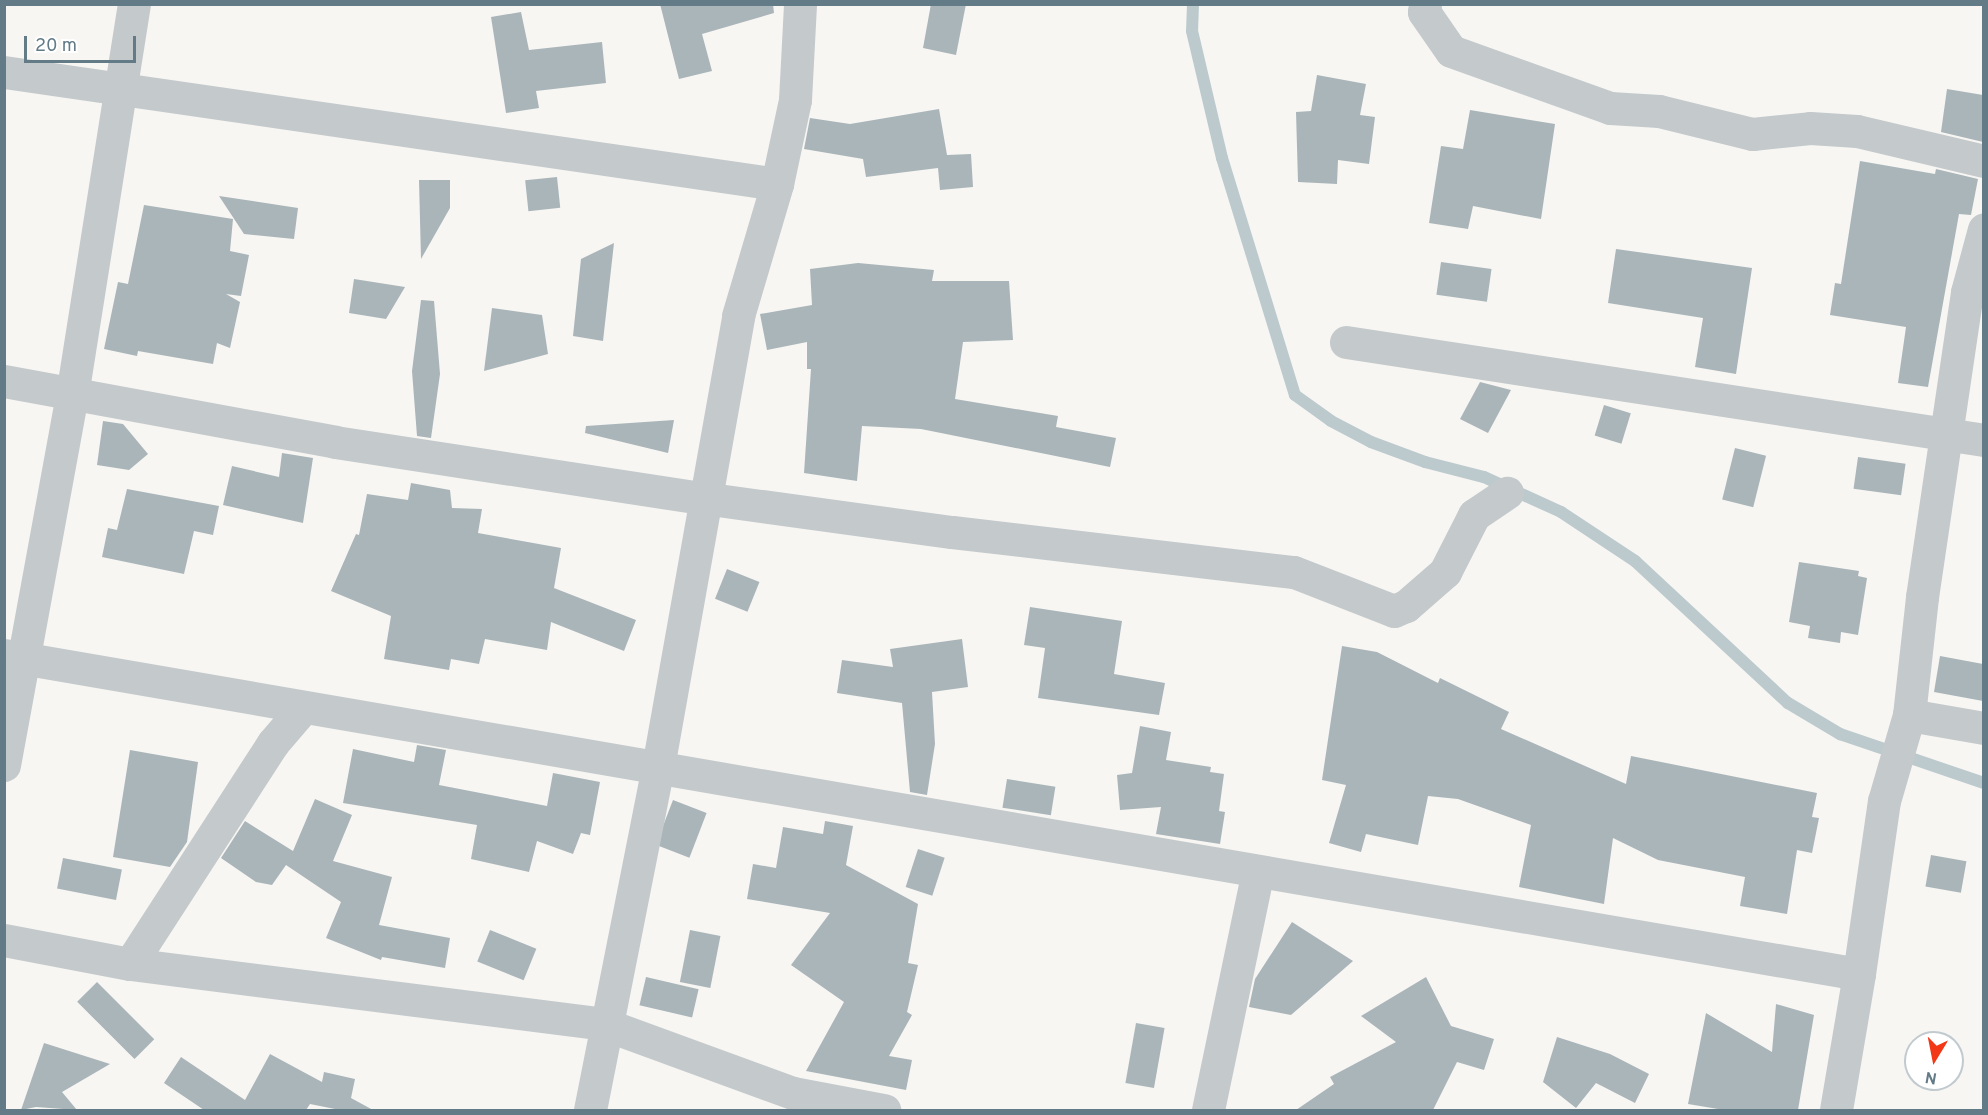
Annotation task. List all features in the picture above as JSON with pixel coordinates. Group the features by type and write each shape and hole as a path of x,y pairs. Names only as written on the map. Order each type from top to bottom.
{"street":[{"path":"4,765 14,657 72,394 134,4"},
{"path":"590,1110 604,1024 658,767 703,498 738,316 777,184 795,100 800,4"},
{"path":"1425,4 1424,12 1451,51 1610,108 1659,111 1752,134 1810,128 1857,131 1983,161"},
{"path":"4,72 119,91 777,184"},
{"path":"1836,1110 1859,974 1884,801 1909,715 1967,292 1983,229"},
{"path":"1346,342 1946,432 1983,440"},
{"path":"4,381 334,442 703,498 952,532 1294,572 1394,611 1407,606 1445,572 1474,515 1507,493"},
{"path":"14,657 1859,974"},
{"path":"130,964 273,744 303,708"},
{"path":"1909,715 1983,728"},
{"path":"1208,1110 1258,871"},
{"path":"4,940 130,964 604,1024 793,1093 884,1110"}],"building":[{"path":"660,4 773,4 774,13 702,34 712,71 679,79"},
{"path":"931,4 966,4 956,55 923,48"},
{"path":"521,12 529,50 602,42 606,83 536,91 539,108 506,113 491,17"},
{"path":"1317,75 1366,84 1360,115 1375,117 1369,164 1338,160 1337,184 1298,182 1296,112 1311,111"},
{"path":"1947,89 1983,95 1983,142 1941,132"},
{"path":"939,109 947,155 971,154 973,187 940,190 938,168 866,177 863,159 804,149 810,118 850,124"},
{"path":"1470,110 1555,124 1541,219 1473,206 1468,229 1429,223 1441,146 1463,149"},
{"path":"1860,161 1935,174 1936,169 1978,179 1971,215 1959,214 1928,387 1898,383 1906,327 1830,315 1835,283 1841,284"},
{"path":"557,177 560,208 528,211 525,180"},
{"path":"419,180 450,180 450,208 421,259"},
{"path":"219,196 298,208 294,239 244,234"},
{"path":"144,205 233,219 230,251 249,255 241,296 226,294 240,302 230,348 217,343 213,364 138,351 137,356 104,349 118,282 128,284"},
{"path":"614,243 603,341 573,336 581,259"},
{"path":"1616,249 1752,268 1736,374 1695,367 1703,318 1608,303"},
{"path":"1441,262 1492,269 1487,302 1436,295"},
{"path":"858,263 934,270 932,281 1009,281 1013,340 963,342 955,399 1058,416 1056,427 1116,438 1110,467 921,429 862,426 857,481 804,473 811,369 807,369 807,342 767,350 760,314 812,305 810,269"},
{"path":"354,279 405,287 386,319 349,313"},
{"path":"421,300 434,301 440,374 431,438 417,436 412,371"},
{"path":"492,308 542,315 548,354 484,371"},
{"path":"1480,382 1511,390 1488,433 1460,419"},
{"path":"1604,405 1631,413 1621,444 1595,436"},
{"path":"674,420 668,453 585,433 586,426"},
{"path":"103,421 123,424 148,454 129,470 97,465"},
{"path":"1735,448 1766,456 1753,507 1722,499"},
{"path":"282,453 313,458 303,523 223,505 232,466 279,477"},
{"path":"1858,457 1906,464 1901,495 1854,489"},
{"path":"411,483 450,490 452,508 482,509 478,533 561,548 554,588 636,620 624,651 551,622 547,650 485,639 479,664 451,659 449,670 384,659 391,616 331,591 356,534 359,535 367,494 408,500"},
{"path":"127,489 219,506 213,535 194,531 184,574 102,557 108,528 117,530"},
{"path":"1799,562 1859,571 1858,576 1867,578 1858,635 1841,632 1840,643 1808,638 1810,626 1789,622"},
{"path":"727,569 759,582 747,612 715,599"},
{"path":"1030,607 1122,621 1114,674 1165,683 1159,715 1038,698 1045,648 1024,645"},
{"path":"962,639 968,687 932,692 935,744 927,795 910,792 902,703 837,693 842,660 893,667 890,649"},
{"path":"1342,646 1377,652 1438,683 1440,678 1509,712 1501,729 1626,784 1631,756 1817,793 1812,817 1819,818 1812,853 1797,850 1787,914 1740,906 1745,877 1658,860 1613,838 1604,904 1519,887 1531,825 1458,799 1428,796 1418,845 1366,834 1361,852 1329,843 1346,785 1322,780"},
{"path":"1940,656 1983,664 1983,701 1934,692"},
{"path":"1140,726 1171,732 1166,760 1211,767 1210,772 1224,774 1219,811 1225,812 1220,844 1156,834 1161,807 1120,810 1117,775 1132,773"},
{"path":"417,745 446,750 439,785 547,806 553,773 600,782 590,835 581,833 573,854 537,841 529,872 471,859 477,825 343,803 353,749 414,762"},
{"path":"130,750 198,762 187,842 170,867 113,857"},
{"path":"1007,779 1055,787 1051,815 1002,808"},
{"path":"315,799 352,815 333,861 392,877 379,925 450,938 445,968 382,957 381,960 326,938 341,902 286,865 272,885 256,882 221,858 245,821 293,851"},
{"path":"673,800 707,813 689,858 656,845"},
{"path":"825,821 853,826 846,865 918,904 908,963 918,965 907,1012 912,1015 889,1056 912,1060 906,1090 806,1071 844,1002 791,965 830,913 747,899 753,864 776,868 783,827 823,834"},
{"path":"918,849 945,858 932,896 906,887"},
{"path":"1931,855 1966,861 1961,893 1925,887"},
{"path":"63,858 122,869 116,900 57,888"},
{"path":"1292,922 1353,961 1291,1015 1249,1007 1255,979"},
{"path":"490,930 536,949 524,980 477,962"},
{"path":"690,930 720,936 710,988 680,982"},
{"path":"646,977 699,989 692,1017 639,1005"},
{"path":"1426,977 1451,1026 1494,1039 1484,1070 1457,1062 1433,1110 1296,1110 1334,1084 1330,1077 1396,1042 1361,1016"},
{"path":"97,982 154,1039 134,1059 77,1002"},
{"path":"1776,1004 1814,1015 1798,1110 1724,1110 1688,1104 1706,1013 1772,1052"},
{"path":"1136,1023 1165,1028 1154,1088 1125,1083"},
{"path":"1557,1037 1610,1054 1649,1074 1635,1103 1596,1083 1576,1108 1543,1082"},
{"path":"44,1043 110,1064 62,1092 77,1110 36,1107 21,1110"},
{"path":"270,1054 322,1082 324,1072 355,1079 351,1098 373,1110 340,1110 310,1104 306,1110 204,1110 164,1083 181,1057 245,1100"}],"waterway":[{"path":"1193,4 1192,31 1222,158 1295,395 1331,421 1371,442 1425,462 1484,477 1561,512 1635,561 1788,703 1840,734 1984,783"}]}
